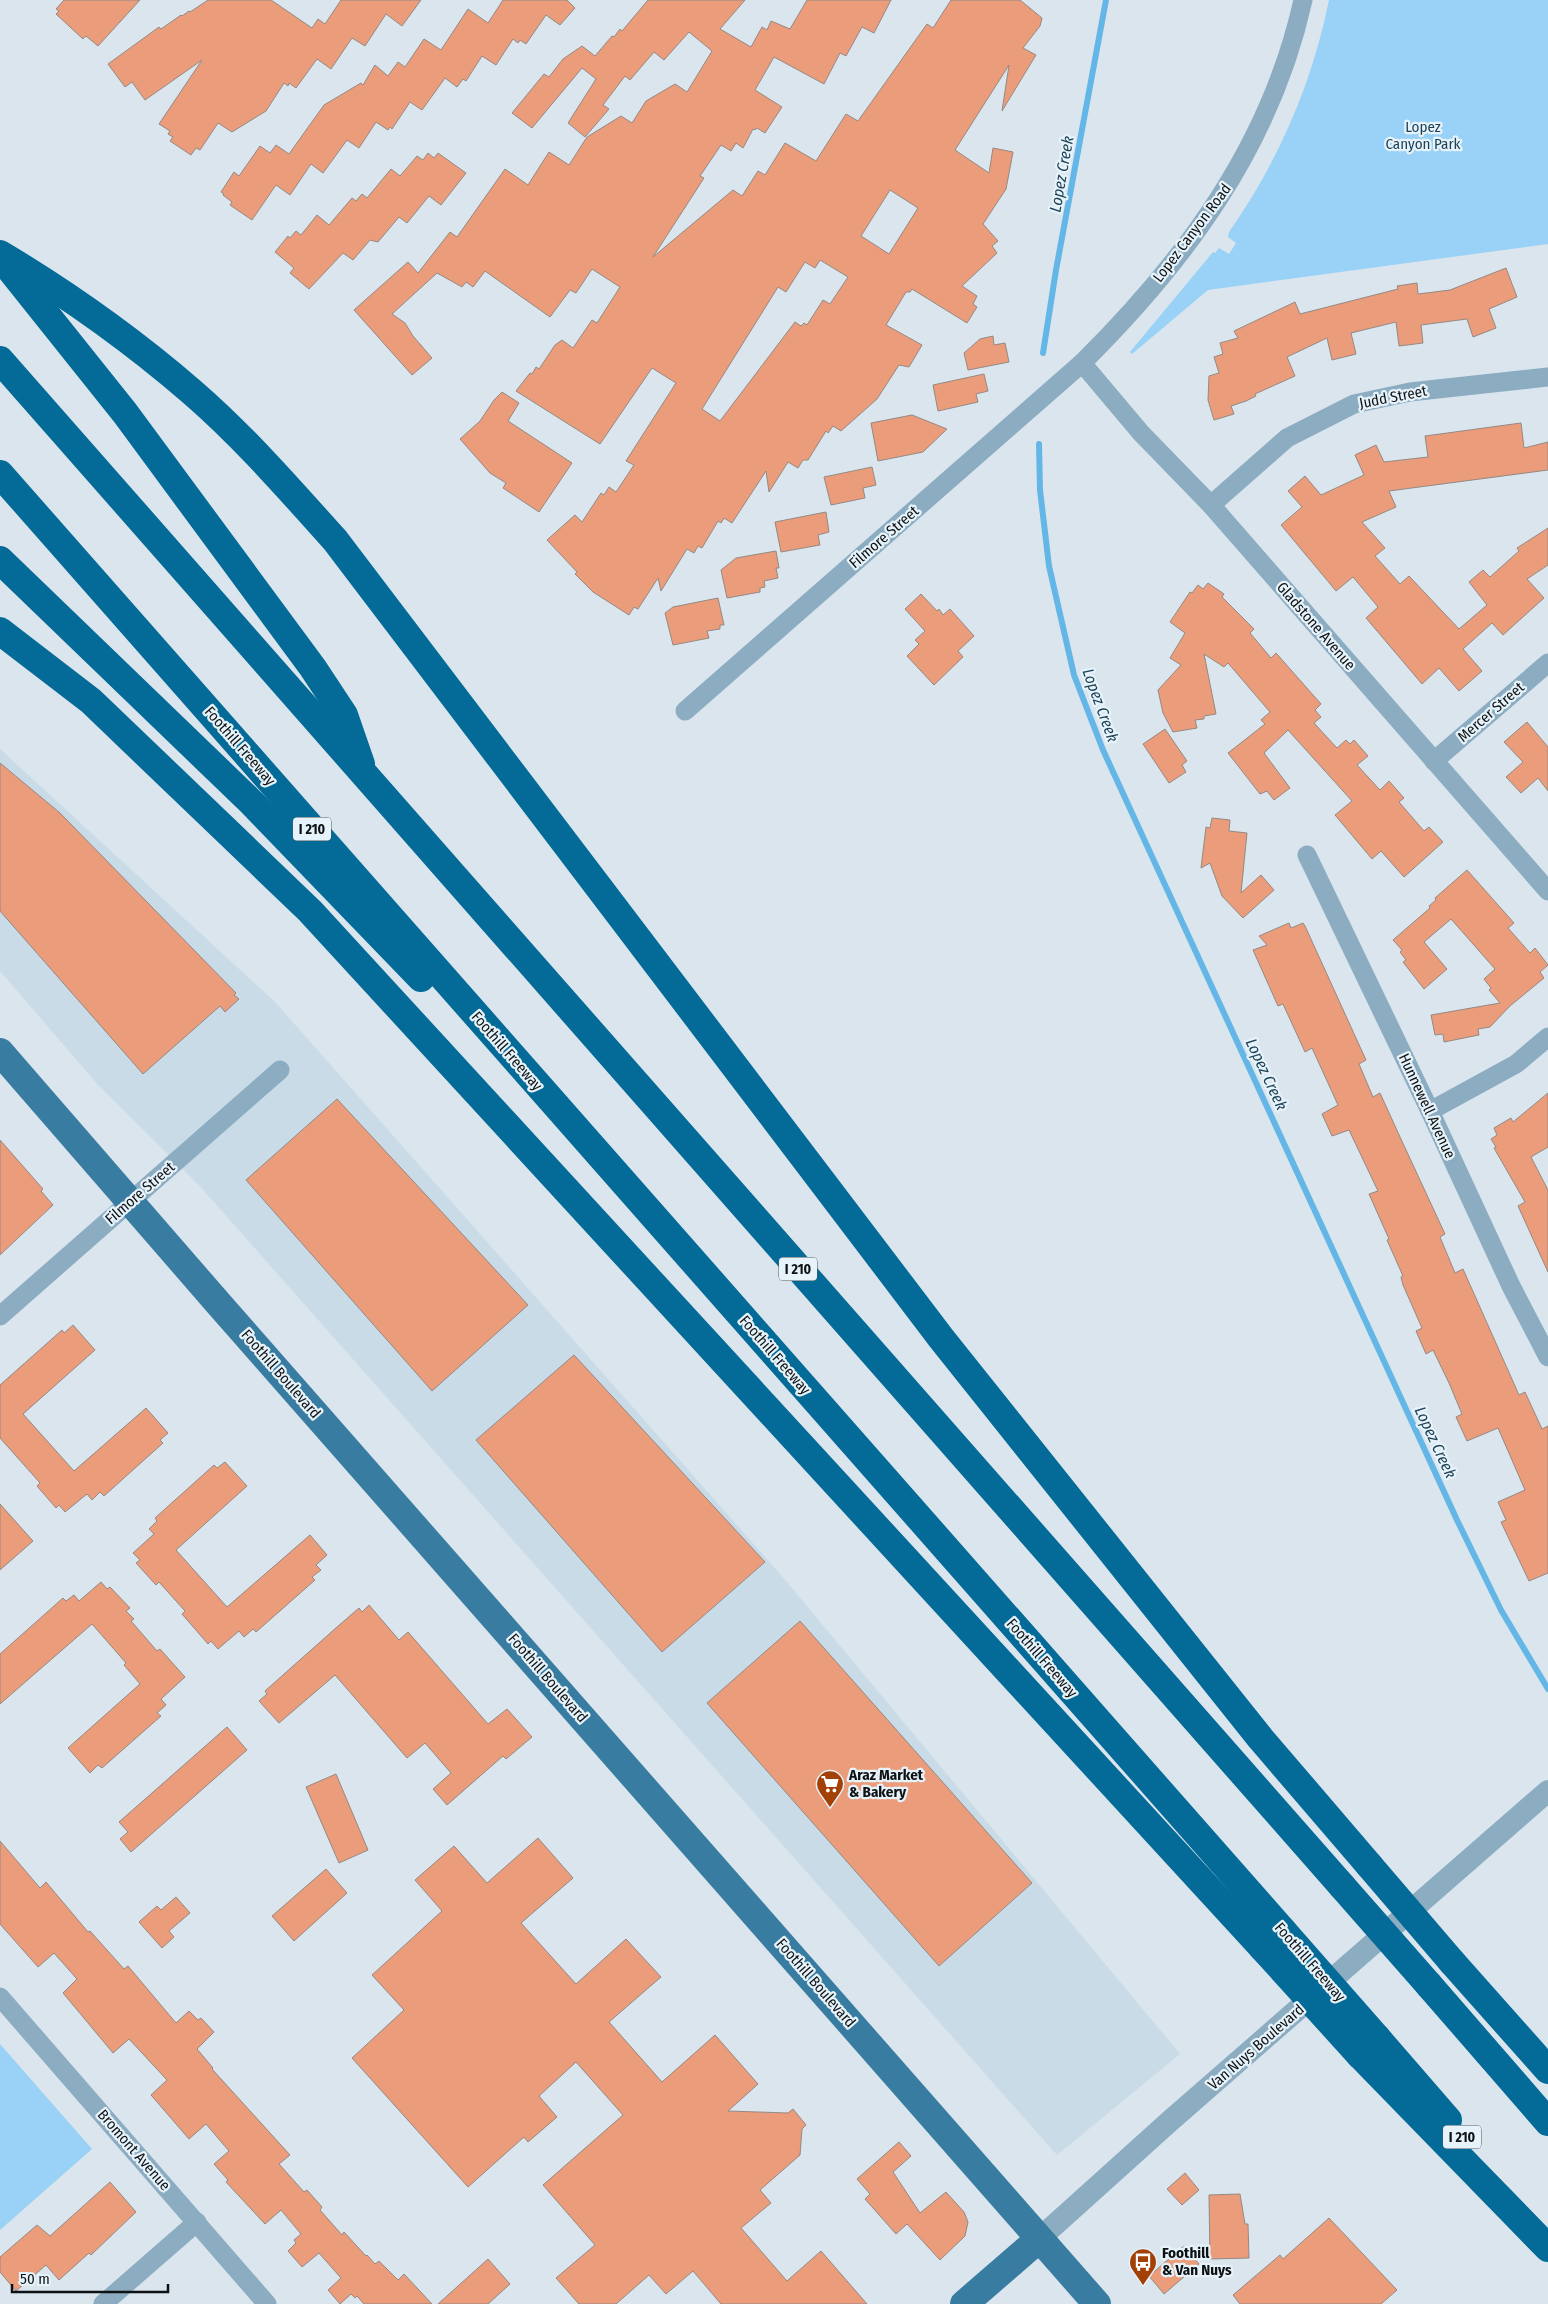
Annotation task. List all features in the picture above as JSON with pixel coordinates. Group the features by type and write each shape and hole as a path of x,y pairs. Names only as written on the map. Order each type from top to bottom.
{"highway":[{"path":"0,256 24,269 121,335 192,392 264,461 335,540 941,1338 1261,1739 1452,1962 1548,2070"},
{"path":"0,256 125,413 313,668 344,715 367,779"},
{"name":"I 210","path":"0,360 1548,2122"},
{"name":"Foothill Freeway","path":"0,474 624,1184 1272,1939 1368,2046 1548,2236"},
{"path":"0,560 252,803 377,934 624,1184"},
{"path":"0,631 91,701 310,912 1272,1939"},
{"path":"1368,2046 1548,2248"}],"main road":[{"name":"Foothill Boulevard","path":"0,1052 1097,2304"},
{"name":"Van Nuys Boulevard","path":"964,2304 1040,2239"}],"street":[{"name":"Lopez Canyon Road","path":"1082,363 1111,334 1168,267 1219,201 1269,110 1289,54 1303,0"},
{"name":"Gladstone Avenue","path":"1082,363 1141,433 1211,505 1548,891"},
{"name":"Filmore Street","path":"686,711 1082,363"},
{"name":"Judd Street","path":"1211,505 1287,438 1354,404 1410,392 1548,377"},
{"name":"Mercer Street","path":"1434,761 1548,663"},
{"name":"Hunnewell Avenue","path":"1308,855 1511,1286 1548,1357"},
{"path":"1430,1111 1516,1064 1548,1037"},
{"name":"Filmore Street","path":"0,1316 280,1070"},
{"name":"Van Nuys Boulevard","path":"1040,2239 1170,2121 1548,1791"},
{"name":"Bromont Avenue","path":"0,1997 198,2222 267,2304"},
{"path":"102,2304 198,2222"}],"shaded area":[{"path":"0,749 275,1002 781,1575 1180,2054 1057,2155 198,1184 99,1086 0,971"}],"green space":[{"name":"Lopez Canyon Park","path":"1329,0 1548,0 1548,244 1208,290 1132,354 1130,352 1213,252 1215,253 1219,248 1229,254 1236,243 1228,237 1229,232 1263,178 1291,121 1313,62"},
{"path":"0,2044 92,2149 0,2230"}],"building":[{"path":"64,0 140,0 98,46 86,36 83,39 56,14 59,11 56,9"},
{"path":"208,0 271,0 312,28 318,19 325,24 341,0 421,0 402,26 386,14 365,46 352,38 331,69 317,59 296,88 289,83 288,86 284,83 266,111 232,132 218,123 200,150 196,148 191,155 170,141 173,137 168,134 170,131 159,124 202,60 145,100 132,82 125,87 108,64 159,27 161,29"},
{"path":"503,0 567,0 575,8 560,25 546,15 526,44 520,40 518,43 513,39 496,65 482,56 466,81 463,79 457,87 445,78 422,110 410,102 392,129 390,127 388,130 376,122 359,148 347,140 323,173 311,164 290,195 276,185 252,220 230,205 232,202 221,192 234,172 239,176 260,146 270,153 276,145 289,154 324,105 361,83 363,85 375,65 388,76 398,62 405,67 424,39 441,50 468,9 488,23"},
{"path":"648,0 745,0 720,29 751,47 762,27 767,30 771,21 790,29 807,0 891,0 874,33 862,27 846,56 840,53 824,84 774,57 755,90 782,107 765,133 757,128 753,129 743,148 736,143 731,151 721,145 700,176 704,178 653,257 733,190 742,196 758,171 765,175 785,143 816,161 846,114 858,121 927,24 933,28 951,0 1020,0 1042,18 1040,26 1023,48 1036,55 1002,111 1009,65 955,150 989,173 993,148 1013,152 1006,189 983,224 998,241 992,246 997,253 962,286 977,296 973,304 977,307 967,323 912,289 910,292 906,292 886,325 922,345 909,367 899,365 877,399 841,431 833,426 828,433 826,431 808,460 803,460 798,468 788,462 769,492 766,471 732,523 724,518 721,523 718,521 702,548 698,546 694,553 687,549 661,591 658,578 638,609 634,607 629,615 593,592 575,574 577,572 547,540 575,515 582,522 601,493 604,495 609,487 616,492 634,465 626,461 676,383 652,368 600,444 516,391 536,367 539,369 555,345 562,340 573,348 592,320 597,323 620,287 592,269 576,293 570,290 550,317 485,271 473,287 466,282 462,287 437,273 392,314 405,323 413,336 432,358 412,375 354,310 408,262 418,273 450,232 457,237 505,169 528,185 549,152 569,165 587,137 621,116 632,123 646,101 675,84 687,92 712,51 689,32 664,60 654,52 630,80 625,76 603,105 609,109 585,137 568,123 596,79 582,68 532,128 512,113 544,74 549,77 563,59 582,46 595,56 612,36 614,37 620,29 622,31","holes":["890,190 918,208 889,254 861,236","820,260 848,277 830,304 823,300 807,325 804,323 801,326 795,322 720,421 702,409 778,287 786,292 805,262 815,268"]},
{"path":"428,153 434,158 438,153 466,173 441,205 429,196 407,223 399,217 378,242 370,240 353,260 343,253 309,289 290,273 294,268 275,252 288,236 290,238 296,231 301,235 317,215 329,225 352,198 356,201 362,194 367,198 391,169 400,176 417,156 423,160"},
{"path":"1506,268 1517,297 1489,309 1496,328 1473,337 1467,319 1421,325 1423,343 1399,346 1396,322 1351,333 1356,354 1332,360 1327,338 1287,357 1295,376 1255,394 1256,396 1246,401 1231,406 1234,414 1214,420 1208,400 1209,376 1219,373 1214,357 1223,354 1220,343 1238,338 1234,331 1295,302 1300,314 1398,289 1397,286 1417,283 1418,294 1450,290"},
{"path":"993,336 994,345 1005,343 1009,362 968,370 964,353 980,339"},
{"path":"984,374 988,391 976,394 978,402 938,411 933,385"},
{"path":"502,392 519,403 508,421 572,463 539,512 503,488 506,483 490,473 460,439 480,421 494,400"},
{"path":"912,415 947,429 923,452 878,461 871,423"},
{"path":"1521,423 1524,448 1548,442 1548,470 1389,491 1396,507 1362,522 1385,548 1375,556 1400,584 1409,576 1459,629 1487,605 1469,582 1483,570 1490,577 1519,551 1517,548 1548,528 1548,565 1527,579 1544,598 1503,635 1492,623 1463,649 1482,671 1459,691 1439,668 1422,684 1366,618 1378,607 1353,577 1336,591 1281,525 1302,507 1288,491 1305,476 1321,495 1364,475 1355,455 1376,445 1384,462 1428,457 1425,436"},
{"path":"872,467 876,485 863,488 865,498 831,505 824,477"},
{"path":"826,512 829,532 818,535 820,545 781,552 775,522"},
{"path":"776,551 779,568 776,568 778,578 764,581 765,587 760,588 760,592 727,598 721,570 736,558"},
{"path":"1208,583 1224,594 1222,597 1254,629 1250,633 1271,658 1276,653 1321,704 1315,710 1321,717 1314,723 1337,748 1346,740 1350,744 1354,740 1368,756 1357,765 1380,790 1389,781 1404,798 1399,802 1424,831 1429,827 1443,842 1404,877 1381,851 1372,859 1335,815 1352,801 1288,730 1264,753 1290,788 1274,800 1267,791 1260,794 1228,753 1265,724 1261,720 1270,712 1228,663 1224,667 1204,654 1216,714 1204,716 1204,719 1195,720 1197,728 1173,732 1163,713 1158,690 1181,665 1170,658 1185,633 1170,622 1190,592 1192,593 1198,585 1203,589"},
{"path":"921,594 937,611 939,609 943,615 950,609 974,636 958,651 963,657 934,685 907,656 919,644 915,640 925,631 905,609"},
{"path":"718,598 724,625 720,625 720,629 707,631 709,638 673,645 665,613 673,607"},
{"path":"1527,722 1548,747 1548,791 1538,778 1521,793 1506,777 1523,762 1504,742"},
{"path":"1165,729 1187,761 1182,765 1186,772 1169,783 1143,744"},
{"path":"0,763 60,813 236,993 234,995 239,999 225,1012 220,1006 143,1074 0,911"},
{"path":"1212,818 1230,820 1229,831 1247,833 1241,893 1261,875 1274,890 1243,918 1222,896 1210,863 1201,868 1206,827 1210,828"},
{"path":"1467,870 1514,923 1508,928 1530,953 1535,948 1548,965 1540,972 1544,978 1510,1006 1490,1027 1478,1029 1479,1035 1444,1042 1443,1034 1435,1035 1431,1015 1500,1003 1489,990 1491,988 1484,979 1495,969 1451,919 1424,942 1447,969 1424,989 1403,962 1406,960 1400,952 1402,950 1393,940 1430,908 1429,906 1436,900 1435,898"},
{"path":"1289,923 1291,928 1303,923 1305,926 1366,1060 1359,1064 1373,1097 1380,1093 1445,1234 1440,1237 1455,1273 1463,1269 1519,1395 1525,1392 1542,1429 1548,1426 1548,1573 1529,1581 1501,1522 1506,1520 1498,1502 1525,1490 1498,1428 1467,1441 1456,1417 1462,1414 1449,1383 1433,1350 1426,1354 1416,1331 1422,1328 1403,1285 1401,1277 1403,1276 1387,1240 1389,1239 1369,1194 1378,1191 1349,1130 1332,1136 1322,1114 1338,1105 1312,1048 1305,1052 1283,1004 1278,1006 1253,950 1267,945 1259,936"},
{"path":"1548,1093 1548,1147 1531,1157 1548,1190 1548,1272 1518,1206 1525,1202 1494,1148 1496,1147 1491,1139 1497,1135 1494,1128 1511,1118 1513,1122"},
{"path":"337,1099 528,1305 432,1391 246,1180"},
{"path":"0,1140 43,1189 41,1191 53,1205 0,1255"},
{"path":"73,1325 95,1350 23,1414 74,1471 146,1408 168,1433 160,1440 163,1443 104,1496 100,1492 92,1500 87,1494 65,1512 59,1505 56,1508 37,1486 40,1483 0,1438 0,1385 62,1330 64,1333"},
{"path":"574,1355 765,1562 662,1652 476,1440"},
{"path":"225,1462 247,1486 176,1550 227,1607 310,1535 327,1555 316,1565 321,1570 312,1577 315,1580 256,1632 253,1629 244,1637 239,1631 218,1649 211,1641 208,1644 182,1614 185,1611 159,1582 156,1585 136,1563 140,1560 133,1553 154,1534 149,1529 157,1521 155,1518 214,1465 217,1468"},
{"path":"0,1504 33,1541 0,1570"},
{"path":"101,1582 107,1589 110,1587 130,1608 126,1611 134,1619 131,1621 157,1651 160,1649 185,1677 161,1699 166,1705 157,1713 161,1716 102,1768 98,1765 90,1773 68,1748 140,1684 124,1665 126,1663 92,1624 0,1704 0,1654 63,1598 66,1601 74,1595 79,1601"},
{"path":"369,1605 399,1640 408,1632 488,1724 507,1709 532,1737 506,1759 503,1756 447,1805 433,1789 451,1773 425,1743 407,1758 335,1675 279,1723 259,1701 267,1694 265,1691 337,1627 359,1608 362,1612"},
{"path":"800,1621 1032,1883 939,1966 707,1703"},
{"path":"227,1727 247,1750 131,1852 120,1839 128,1832 119,1822"},
{"path":"336,1774 368,1850 339,1863 306,1787"},
{"path":"538,1838 573,1878 521,1923 576,1984 626,1939 661,1977 609,2022 662,2082 715,2035 758,2084 728,2111 788,2113 793,2109 806,2125 802,2129 800,2155 760,2190 771,2203 741,2228 787,2281 821,2251 867,2304 721,2304 693,2271 666,2294 649,2275 616,2304 579,2304 556,2278 595,2245 543,2185 623,2115 576,2062 539,2096 557,2117 528,2142 524,2137 468,2187 352,2058 404,2010 372,1975 442,1911 415,1880 454,1846 487,1883"},
{"path":"0,1841 40,1888 46,1882 88,1932 90,1931 124,1969 128,1966 176,2023 189,2011 198,2020 201,2018 214,2032 197,2049 212,2069 290,2155 279,2164 304,2192 307,2190 322,2207 320,2210 342,2235 344,2232 375,2264 379,2261 398,2280 404,2274 432,2304 364,2304 357,2296 355,2298 351,2294 340,2304 328,2290 341,2278 319,2253 302,2267 288,2251 296,2243 294,2240 301,2234 281,2210 265,2224 226,2182 228,2180 214,2164 229,2151 206,2124 189,2139 151,2095 167,2080 129,2039 113,2053 63,1993 77,1979 54,1953 38,1967 0,1924"},
{"path":"326,1869 347,1893 294,1941 272,1916"},
{"path":"176,1897 190,1913 169,1931 174,1937 162,1948 139,1922 157,1906 161,1910"},
{"path":"899,2142 911,2156 893,2172 920,2213 946,2192 964,2212 968,2222 965,2236 940,2260 907,2224 896,2234 865,2199 870,2194 857,2179"},
{"path":"1185,2173 1199,2190 1182,2205 1167,2189"},
{"path":"110,2182 136,2212 91,2255 89,2253 59,2280 46,2265 16,2291 0,2272 0,2257 37,2225 50,2236"},
{"path":"1240,2194 1245,2224 1248,2224 1249,2258 1210,2259 1209,2195"},
{"path":"1329,2218 1397,2290 1381,2304 1240,2304 1233,2295 1280,2255 1283,2259"},
{"path":"1184,2246 1199,2264 1164,2294 1149,2276"},
{"path":"488,2259 510,2284 488,2304 438,2304"}],"waterway":[{"name":"Lopez Creek","path":"1043,353 1056,270 1106,0"},
{"name":"Lopez Creek","path":"1039,444 1040,490 1049,566 1074,675 1103,750 1457,1520 1501,1610 1548,1689"}],"place":[{"name":"Araz Market & Bakery","path":"830,1808"},
{"name":"Foothill & Van Nuys","path":"1143,2286"}]}
